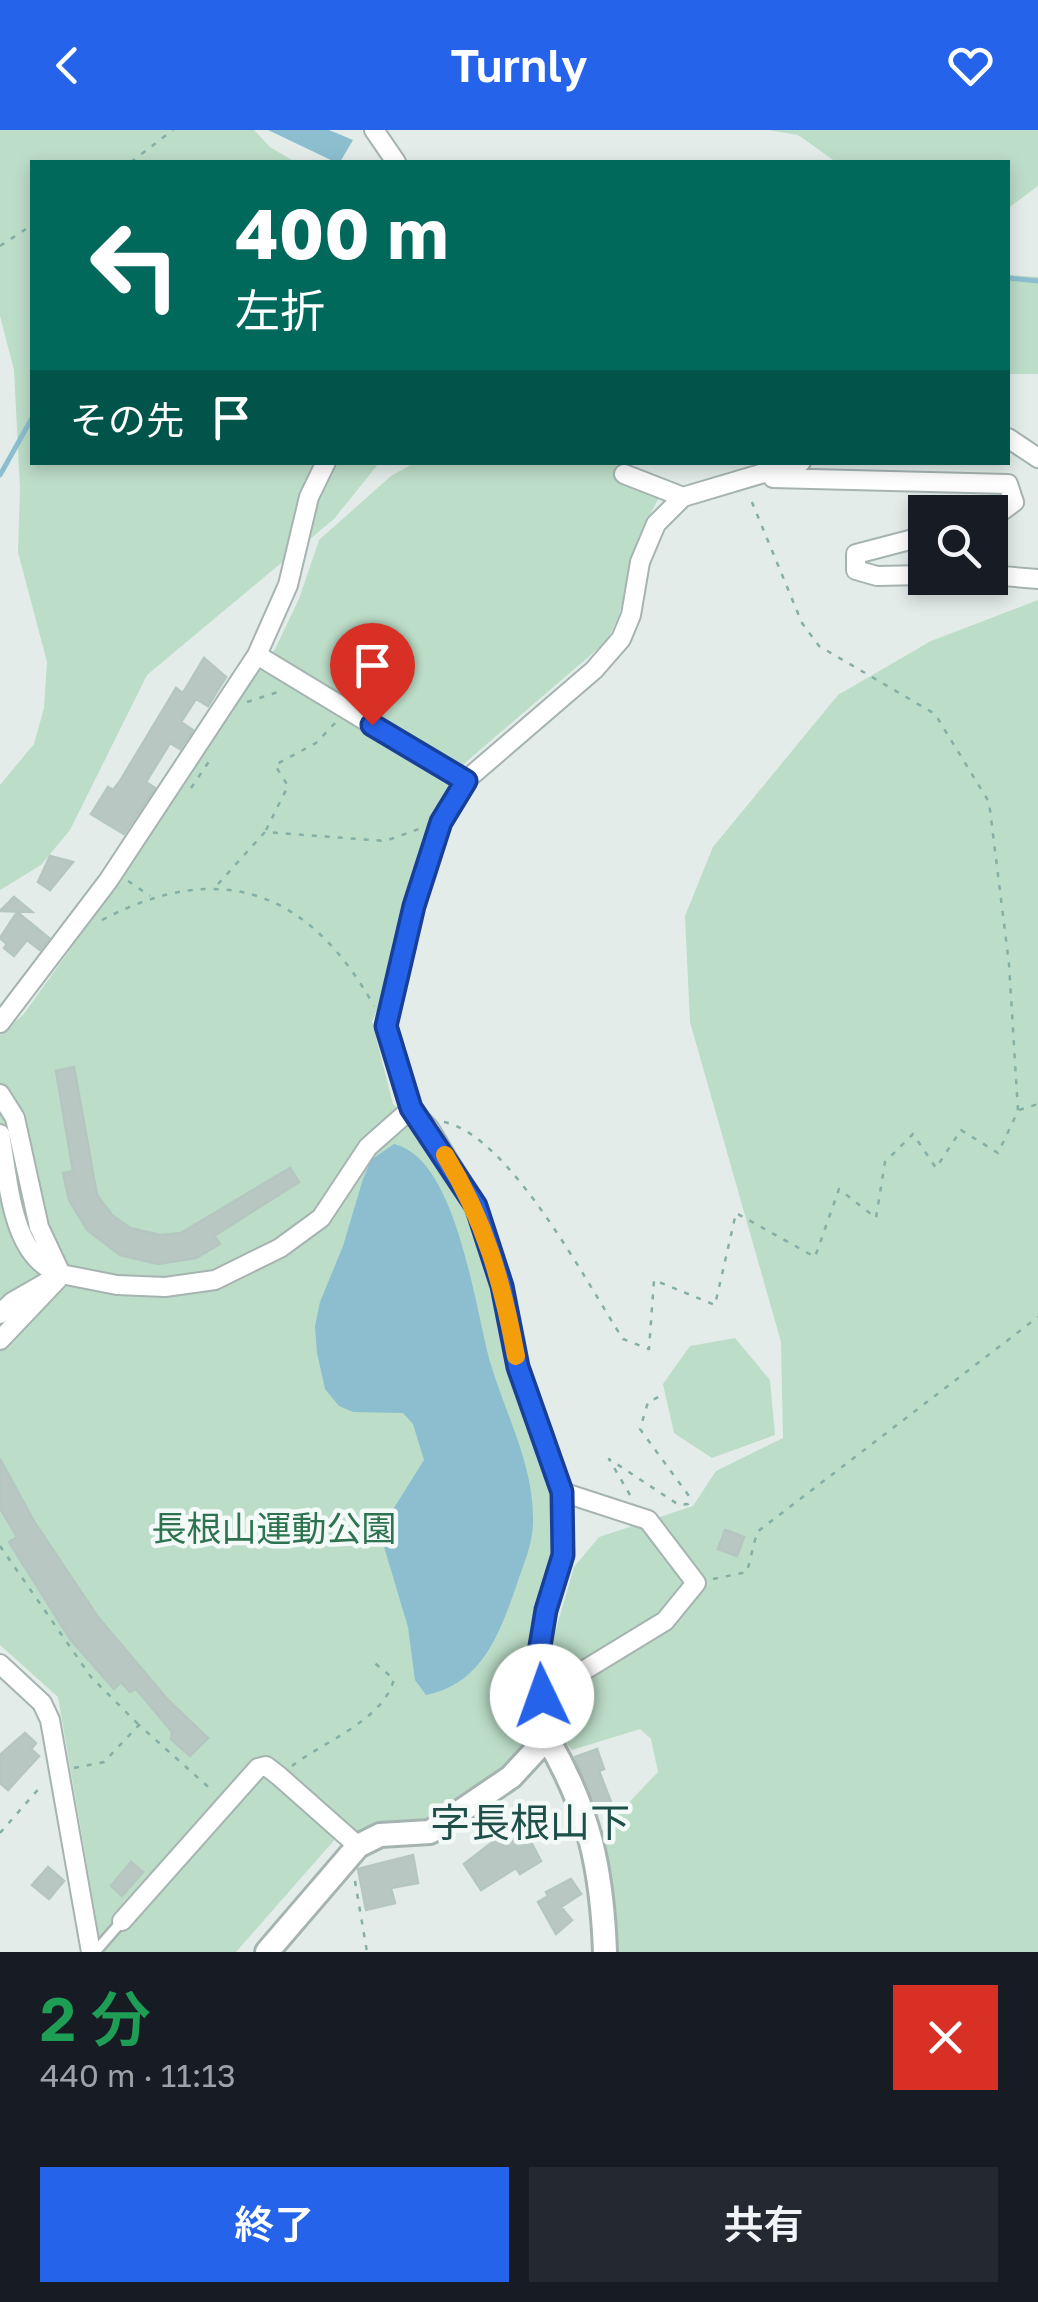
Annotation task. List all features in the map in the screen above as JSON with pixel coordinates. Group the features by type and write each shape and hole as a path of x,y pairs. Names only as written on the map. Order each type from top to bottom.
{"street":[{"path":"374,130 395,160"},
{"path":"1010,439 1038,458"},
{"path":"0,1022 108,881 257,655 288,585 308,498 324,465"},
{"path":"605,1952 593,1838 574,1784 546,1738 538,1658 546,1610 563,1555 562,1492 518,1367 502,1286 476,1206 429,1128 411,1108 386,1026 414,906 441,822 466,781 594,670 621,639 631,615 640,562 656,524 683,497 791,465"},
{"path":"624,474 683,497"},
{"path":"742,479 1008,484 1014,502 1008,506"},
{"path":"908,540 856,554 856,570 876,576 908,575"},
{"path":"1008,576 1038,578"},
{"path":"257,655 466,781"},
{"path":"0,1094 15,1118 38,1227 61,1274"},
{"path":"0,1134 26,1248 40,1264 61,1274 165,1287 215,1280 280,1248 321,1218 368,1147 411,1108"},
{"path":"0,1314 12,1302 61,1274"},
{"path":"0,1340 50,1293 61,1274"},
{"path":"542,1696 665,1621 696,1583 648,1520 562,1492"},
{"path":"0,1664 42,1703 50,1720 93,1952"},
{"path":"266,1952 355,1850 380,1835 430,1832 510,1777 546,1738"},
{"path":"122,1920 258,1768 266,1766 279,1776 355,1850"}],"lane":[{"path":"93,1952 122,1920"}],"path":[{"path":"134,160 173,130"},
{"path":"0,246 30,226"},
{"path":"429,1128 446,1121 474,1135 509,1165 623,1339 649,1349 654,1280 715,1305 736,1213 814,1257 839,1190 876,1218 885,1162 914,1134 936,1168 961,1130 998,1153 1018,1111 1008,964 992,862 989,802 935,714 818,646 802,623 742,479"},
{"path":"239,706 278,690 296,694"},
{"path":"217,886 265,832 288,786 275,765 316,743 338,720"},
{"path":"191,789 212,758 214,741"},
{"path":"265,832 385,841 441,822"},
{"path":"126,880 151,897"},
{"path":"105,909 95,924 151,897 217,886 256,896 319,933 343,957 386,1026"},
{"path":"1018,1111 1038,1104"},
{"path":"696,1583 746,1572 757,1532 1038,1317"},
{"path":"648,1520 611,1470 609,1459 679,1505 688,1504 689,1496 640,1428 648,1402 663,1395"},
{"path":"0,1546 90,1677 227,1803"},
{"path":"279,1776 379,1706 394,1678 371,1660"},
{"path":"0,1833 59,1771 104,1762 139,1725"},
{"path":"355,1850 367,1952"}],"green space":[{"path":"0,130 254,130 270,147 292,160 30,160 30,465 377,465 334,519 147,675 70,830 41,865 0,890 0,785 34,744 44,708 47,662 18,552 20,488 14,370 0,316"},
{"path":"769,130 1038,130 1038,186 1010,207 1010,160 833,160 798,135"},
{"path":"1010,275 1038,277 1038,374 1010,374"},
{"name":"長根山運動公園","path":"410,465 616,465 666,484 639,536 619,615 607,641 466,762 450,784 427,835 388,981 372,1022 393,1104 419,1130 478,1235 508,1372 550,1486 555,1552 541,1600 534,1732 506,1770 431,1820 337,1837 236,1952 102,1952 58,1697 0,1645 0,1035 23,1015 87,926 230,708 275,649 299,599 319,540 391,476"},
{"path":"1038,600 1038,1952 617,1952 598,1835 658,1772 651,1739 640,1729 572,1750 557,1732 547,1660 574,1567 599,1537 693,1506 716,1471 783,1438 781,1342 690,1022 685,916 713,847 838,695 931,641"},
{"path":"735,1338 770,1380 775,1435 712,1458 674,1433 663,1384 690,1346"}],"water":[{"path":"268,130 329,130 353,140 341,160 331,160"},
{"path":"394,1144 416,1156 434,1177 449,1206 491,1365 524,1459 532,1498 532,1535 496,1637 462,1680 426,1695 415,1680 408,1627 382,1540 387,1519 424,1460 413,1424 403,1413 353,1412 339,1406 325,1389 315,1326 371,1160"}],"building":[{"path":"204,658 226,677 208,706 196,699 181,722 193,730 180,749 170,743 146,782 155,788 124,834 91,814 108,787 113,790 120,781 176,688 183,693"},
{"path":"50,856 73,862 50,890 38,882"},
{"path":"14,897 32,912 0,911"},
{"path":"17,912 49,938 40,950 27,940 14,956 4,948 7,944 0,938"},
{"path":"74,1067 97,1195 112,1215 130,1228 160,1235 181,1233 290,1168 299,1182 214,1236 220,1244 196,1258 158,1264 120,1255 87,1230 69,1200 63,1173 73,1171 56,1071"},
{"path":"0,1459 35,1523 98,1617 169,1701 208,1738 190,1756 171,1739 172,1732 136,1689 130,1692 121,1682 114,1689 70,1639 9,1542 17,1537 0,1508"},
{"path":"725,1530 744,1537 737,1556 718,1549"},
{"path":"25,1733 36,1743 31,1749 39,1756 8,1790 0,1783 0,1755"},
{"path":"597,1749 604,1769 599,1771 613,1807 598,1813 575,1757"},
{"path":"520,1821 541,1861 520,1874 516,1868 481,1890 464,1864"},
{"path":"413,1855 418,1883 391,1888 395,1903 366,1910 358,1869"},
{"path":"131,1862 143,1872 122,1896 111,1886"},
{"path":"48,1867 64,1881 49,1899 32,1885"},
{"path":"571,1879 581,1894 561,1907 572,1920 556,1934 538,1902 548,1896 546,1892"}],"waterway":[{"path":"1010,278 1038,281"},
{"path":"0,475 30,422"}],"slow traffic":[{"path":"445,1155 476,1206 502,1286 516,1356"}],"district":[{"name":"字長根山下","path":"530,1823"}],"route":[{"path":"372,725 466,781 441,822 414,906 386,1026 411,1108 429,1128 476,1206 502,1286 518,1367 562,1492 563,1555 546,1610 538,1658 542,1696"}]}
